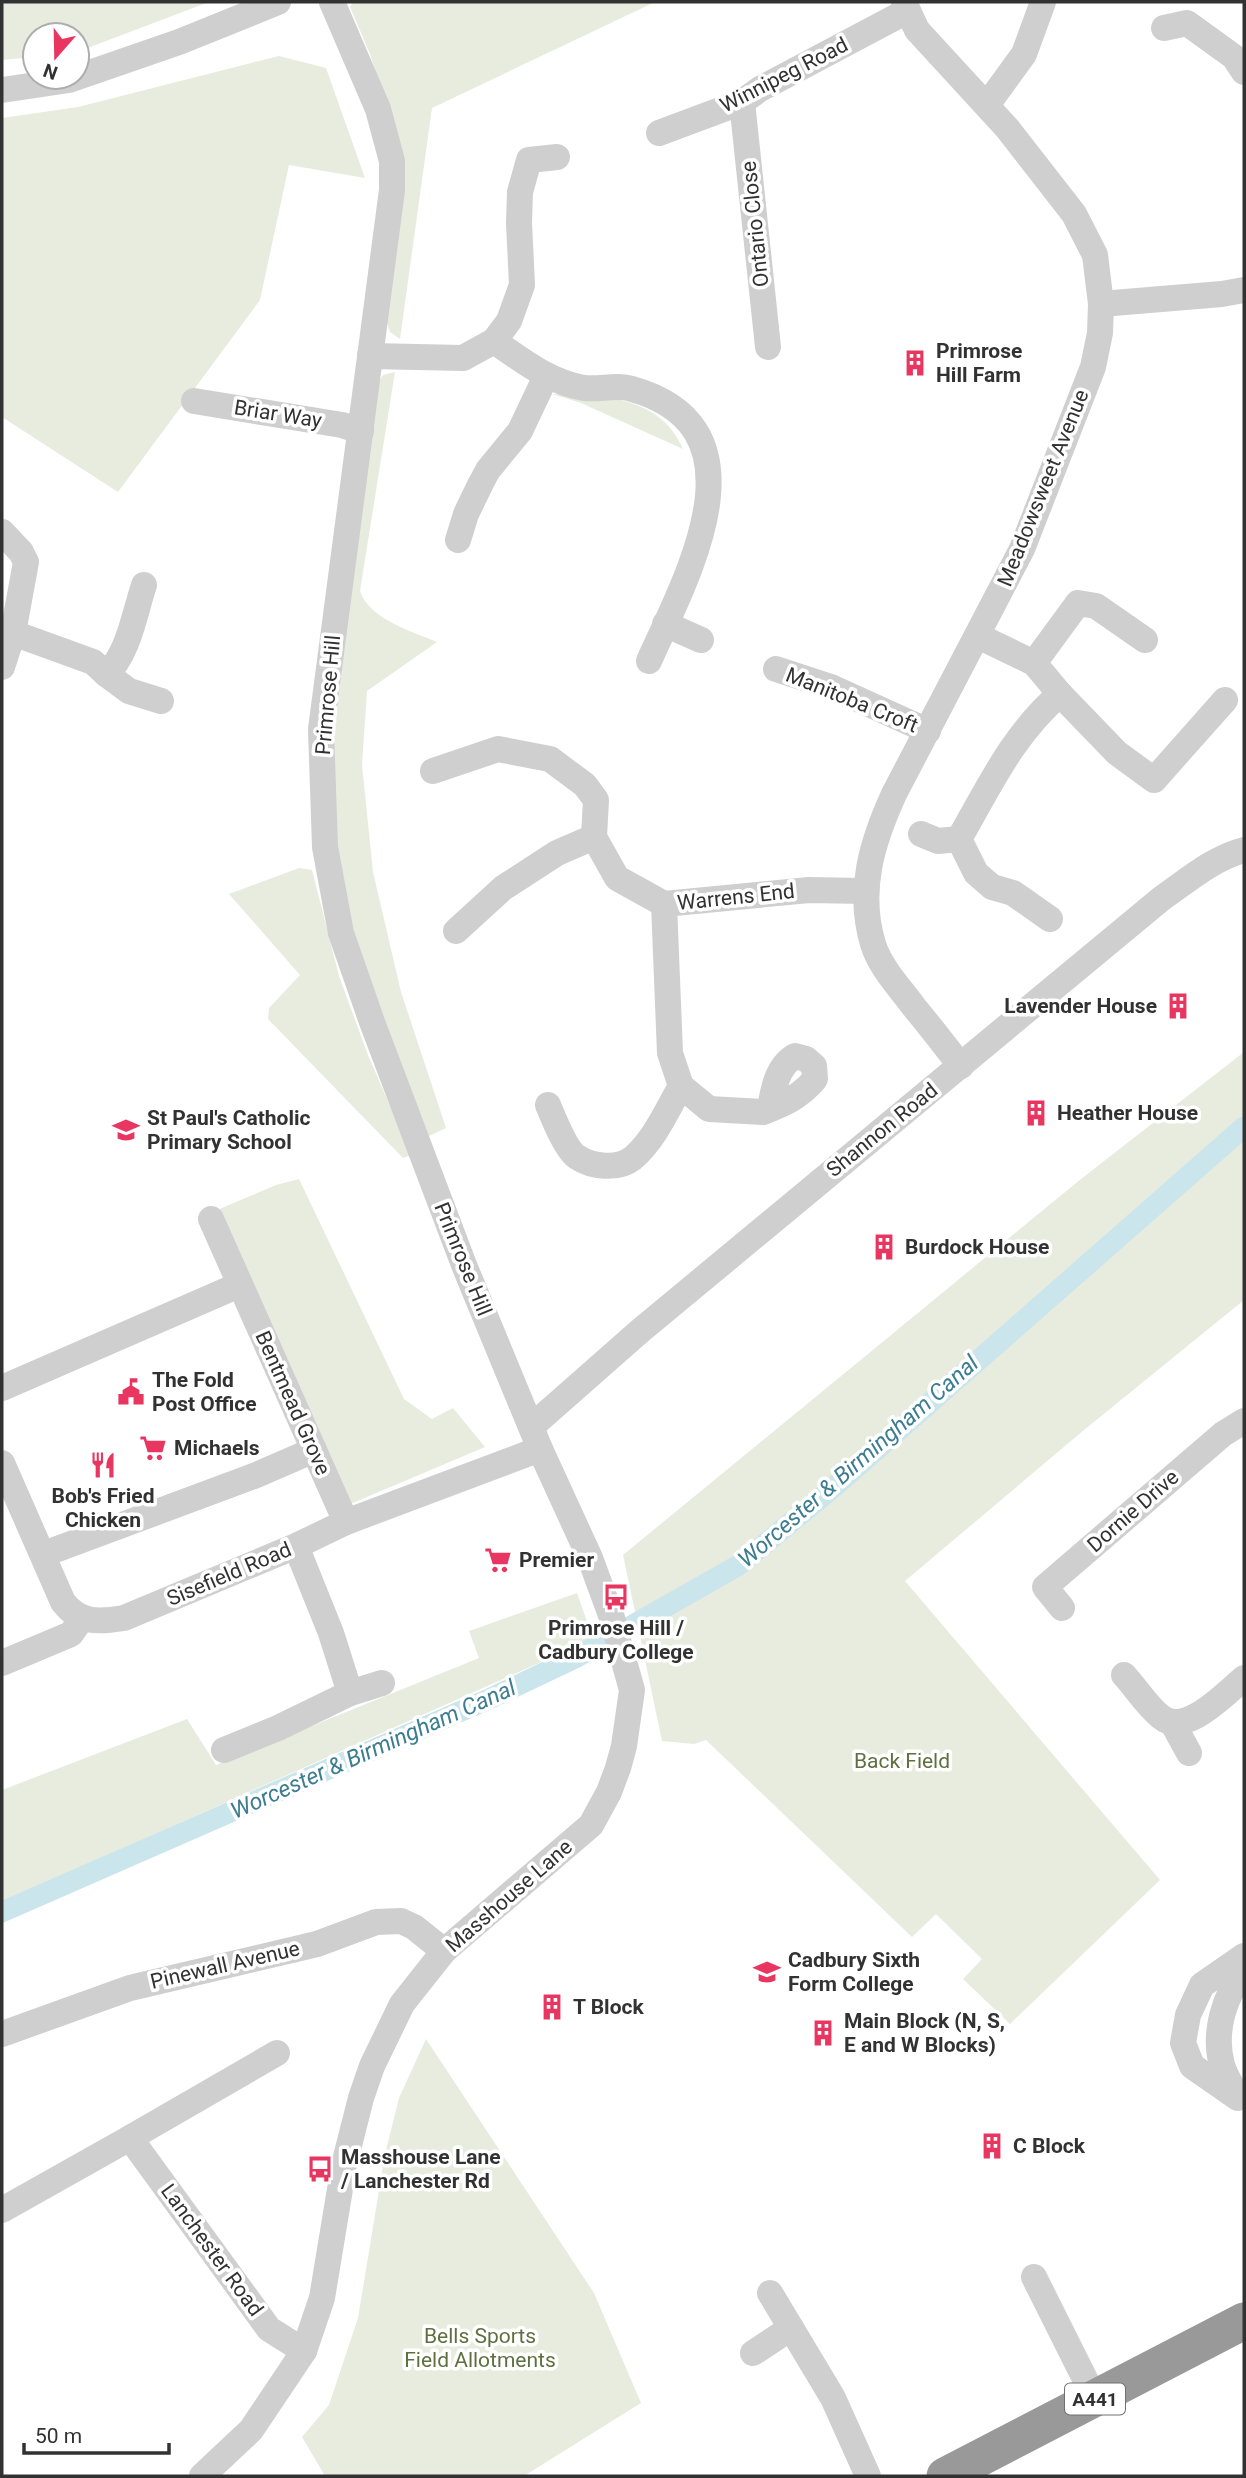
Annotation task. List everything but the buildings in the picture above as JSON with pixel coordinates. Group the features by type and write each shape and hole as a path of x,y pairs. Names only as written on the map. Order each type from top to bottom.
{"highway":[{"name":"A441","path":"945,2476 1244,2321"}],"street":[{"path":"2,90 69,80 179,42 278,2"},
{"name":"Primrose Hill","path":"332,2 378,109 392,161 392,190 321,729 325,847 341,933 372,1022 464,1265 536,1438"},
{"path":"987,106 1024,54 1044,2"},
{"name":"Meadowsweet Avenue","path":"906,7 917,30 1038,166 1074,215 1095,256 1101,304 1100,333 1093,367 1023,549 878,827 870,858 865,891 873,946 893,981 961,1066"},
{"name":"Winnipeg Road","path":"659,133 742,102 760,89 906,7"},
{"path":"1164,28 1187,23 1234,57 1244,72"},
{"name":"Ontario Close","path":"742,102 768,347"},
{"path":"370,356 463,358 495,341 509,321 522,285 520,192 529,160 557,157"},
{"path":"1101,304 1244,290"},
{"path":"495,341 546,376 568,385 632,389 666,403 699,434 708,469 708,505 695,557 649,661"},
{"path":"458,540 466,513 488,470 520,431 546,376"},
{"name":"Briar Way","path":"194,401 342,425 361,431"},
{"path":"2,532 21,552 26,562 13,633 2,667"},
{"path":"106,674 116,666 122,654 144,584"},
{"path":"1034,663 1078,603 1096,606 1145,640"},
{"path":"665,624 701,640"},
{"path":"13,633 93,662 129,691 161,701"},
{"path":"978,636 1034,663 1117,753 1154,780 1225,699"},
{"name":"Manitoba Croft","path":"776,669 831,687 928,731"},
{"path":"959,839 1003,760 1039,712 1060,694"},
{"path":"433,771 498,748 550,760 585,785 596,800 594,837 617,878 664,904"},
{"path":"921,834 938,841 959,839"},
{"path":"456,931 503,888 557,853 594,837"},
{"path":"959,839 976,873 992,887 1013,894 1050,919"},
{"name":"Shannon Road","path":"536,1438 640,1331 1161,899 1199,872 1235,852 1244,850"},
{"name":"Warrens End","path":"681,1086 670,1053 664,904 809,890 865,891"},
{"path":"548,1105 575,1156 603,1167 618,1165 631,1159 654,1133 681,1086 709,1109 762,1112 770,1109"},
{"name":"Bentmead Grove","path":"211,1219 346,1522"},
{"path":"2,1388 239,1285"},
{"name":"Dornie Drive","path":"1062,1608 1045,1587 1223,1434 1244,1421"},
{"name":"Sisefield Road","path":"82,1618 93,1622 124,1618 296,1546 536,1438"},
{"name":"Masshouse Lane","path":"202,2476 251,2430 304,2351 322,2298 344,2165 372,2066 402,2004 444,1951 591,1825 609,1791 624,1746 632,1689 612,1618 590,1558 536,1438"},
{"path":"44,1554 254,1476 314,1450"},
{"path":"2,1663 71,1634 82,1618 71,1613 62,1602 44,1554 3,1472"},
{"path":"296,1546 331,1633 350,1693"},
{"path":"1125,1675 1161,1718 1172,1722 1196,1717 1244,1678"},
{"path":"224,1750 278,1728 350,1693 382,1683"},
{"path":"1172,1722 1189,1753"},
{"name":"Pinewall Avenue","path":"2,2034 130,1988 317,1944 376,1922 401,1922 414,1927 444,1951"},
{"path":"1241,2102 1192,2066 1183,2043 1188,2015 1202,1985 1244,1956"},
{"path":"1241,2102 1223,2067 1217,2039 1234,1985 1244,1971"},
{"path":"2,2210 277,2053"},
{"name":"Lanchester Road","path":"130,2138 269,2329 304,2351"},
{"path":"1034,2277 1095,2399"},
{"path":"770,2293 833,2398 869,2476"},
{"path":"753,2353 791,2328"}],"green space":[{"path":"2,2 209,2 91,47 91,21 21,21 21,58 2,60"},
{"path":"353,2 655,2 432,108 400,339 390,332 386,320 400,149 370,54 350,7"},
{"path":"279,56 326,68 365,178 289,165 260,300 118,492 2,417 2,118 78,107"},
{"path":"395,372 360,591 365,601 382,617 437,642 367,691 362,765 373,872 401,992 446,1128 427,1137 368,979 341,888 332,800 334,723 378,383 383,375"},
{"path":"552,394 609,398 645,408 673,431 683,449 581,403"},
{"path":"299,868 312,870 339,976 368,1055 411,1155 403,1158 268,1019 269,1008 300,975 229,894"},
{"name":"Back Field","path":"1244,1052 1244,1300 905,1581 1160,1880 1010,2024 963,1979 982,1959 936,1914 912,1937 706,1740 694,1744 662,1741 623,1555 1081,1179"},
{"path":"299,1179 404,1399 432,1419 453,1408 485,1447 348,1505 217,1210 276,1185"},
{"path":"577,1593 593,1639 2,1902 2,1790 187,1719 216,1765 479,1658 469,1631"},
{"name":"Bells Sports Field Allotments","path":"426,2039 594,2293 641,2403 524,2476 325,2476 302,2437 329,2405 358,2318 385,2154 399,2098"}],"waterway":[{"name":"Worcester & Birmingham Canal","path":"2,1912 491,1698 575,1658 739,1565 834,1487 1244,1127"}],"place":[{"name":"Primrose Hill Farm","path":"915,363"},
{"name":"Lavender House","path":"1178,1006"},
{"name":"Heather House","path":"1036,1113"},
{"name":"St Paul's Catholic Primary School","path":"126,1130"},
{"name":"Burdock House","path":"884,1247"},
{"name":"The Fold Post Office","path":"131,1392"},
{"name":"Michaels","path":"153,1448"},
{"name":"Bob's Fried Chicken","path":"103,1465"},
{"name":"Premier","path":"498,1560"},
{"name":"Primrose Hill / Cadbury College","path":"616,1597"},
{"name":"Cadbury Sixth Form College","path":"767,1972"},
{"name":"T Block","path":"552,2007"},
{"name":"Main Block (N, S, E and W Blocks)","path":"823,2033"},
{"name":"C Block","path":"992,2146"},
{"name":"Masshouse Lane / Lanchester Rd","path":"320,2169"}]}
